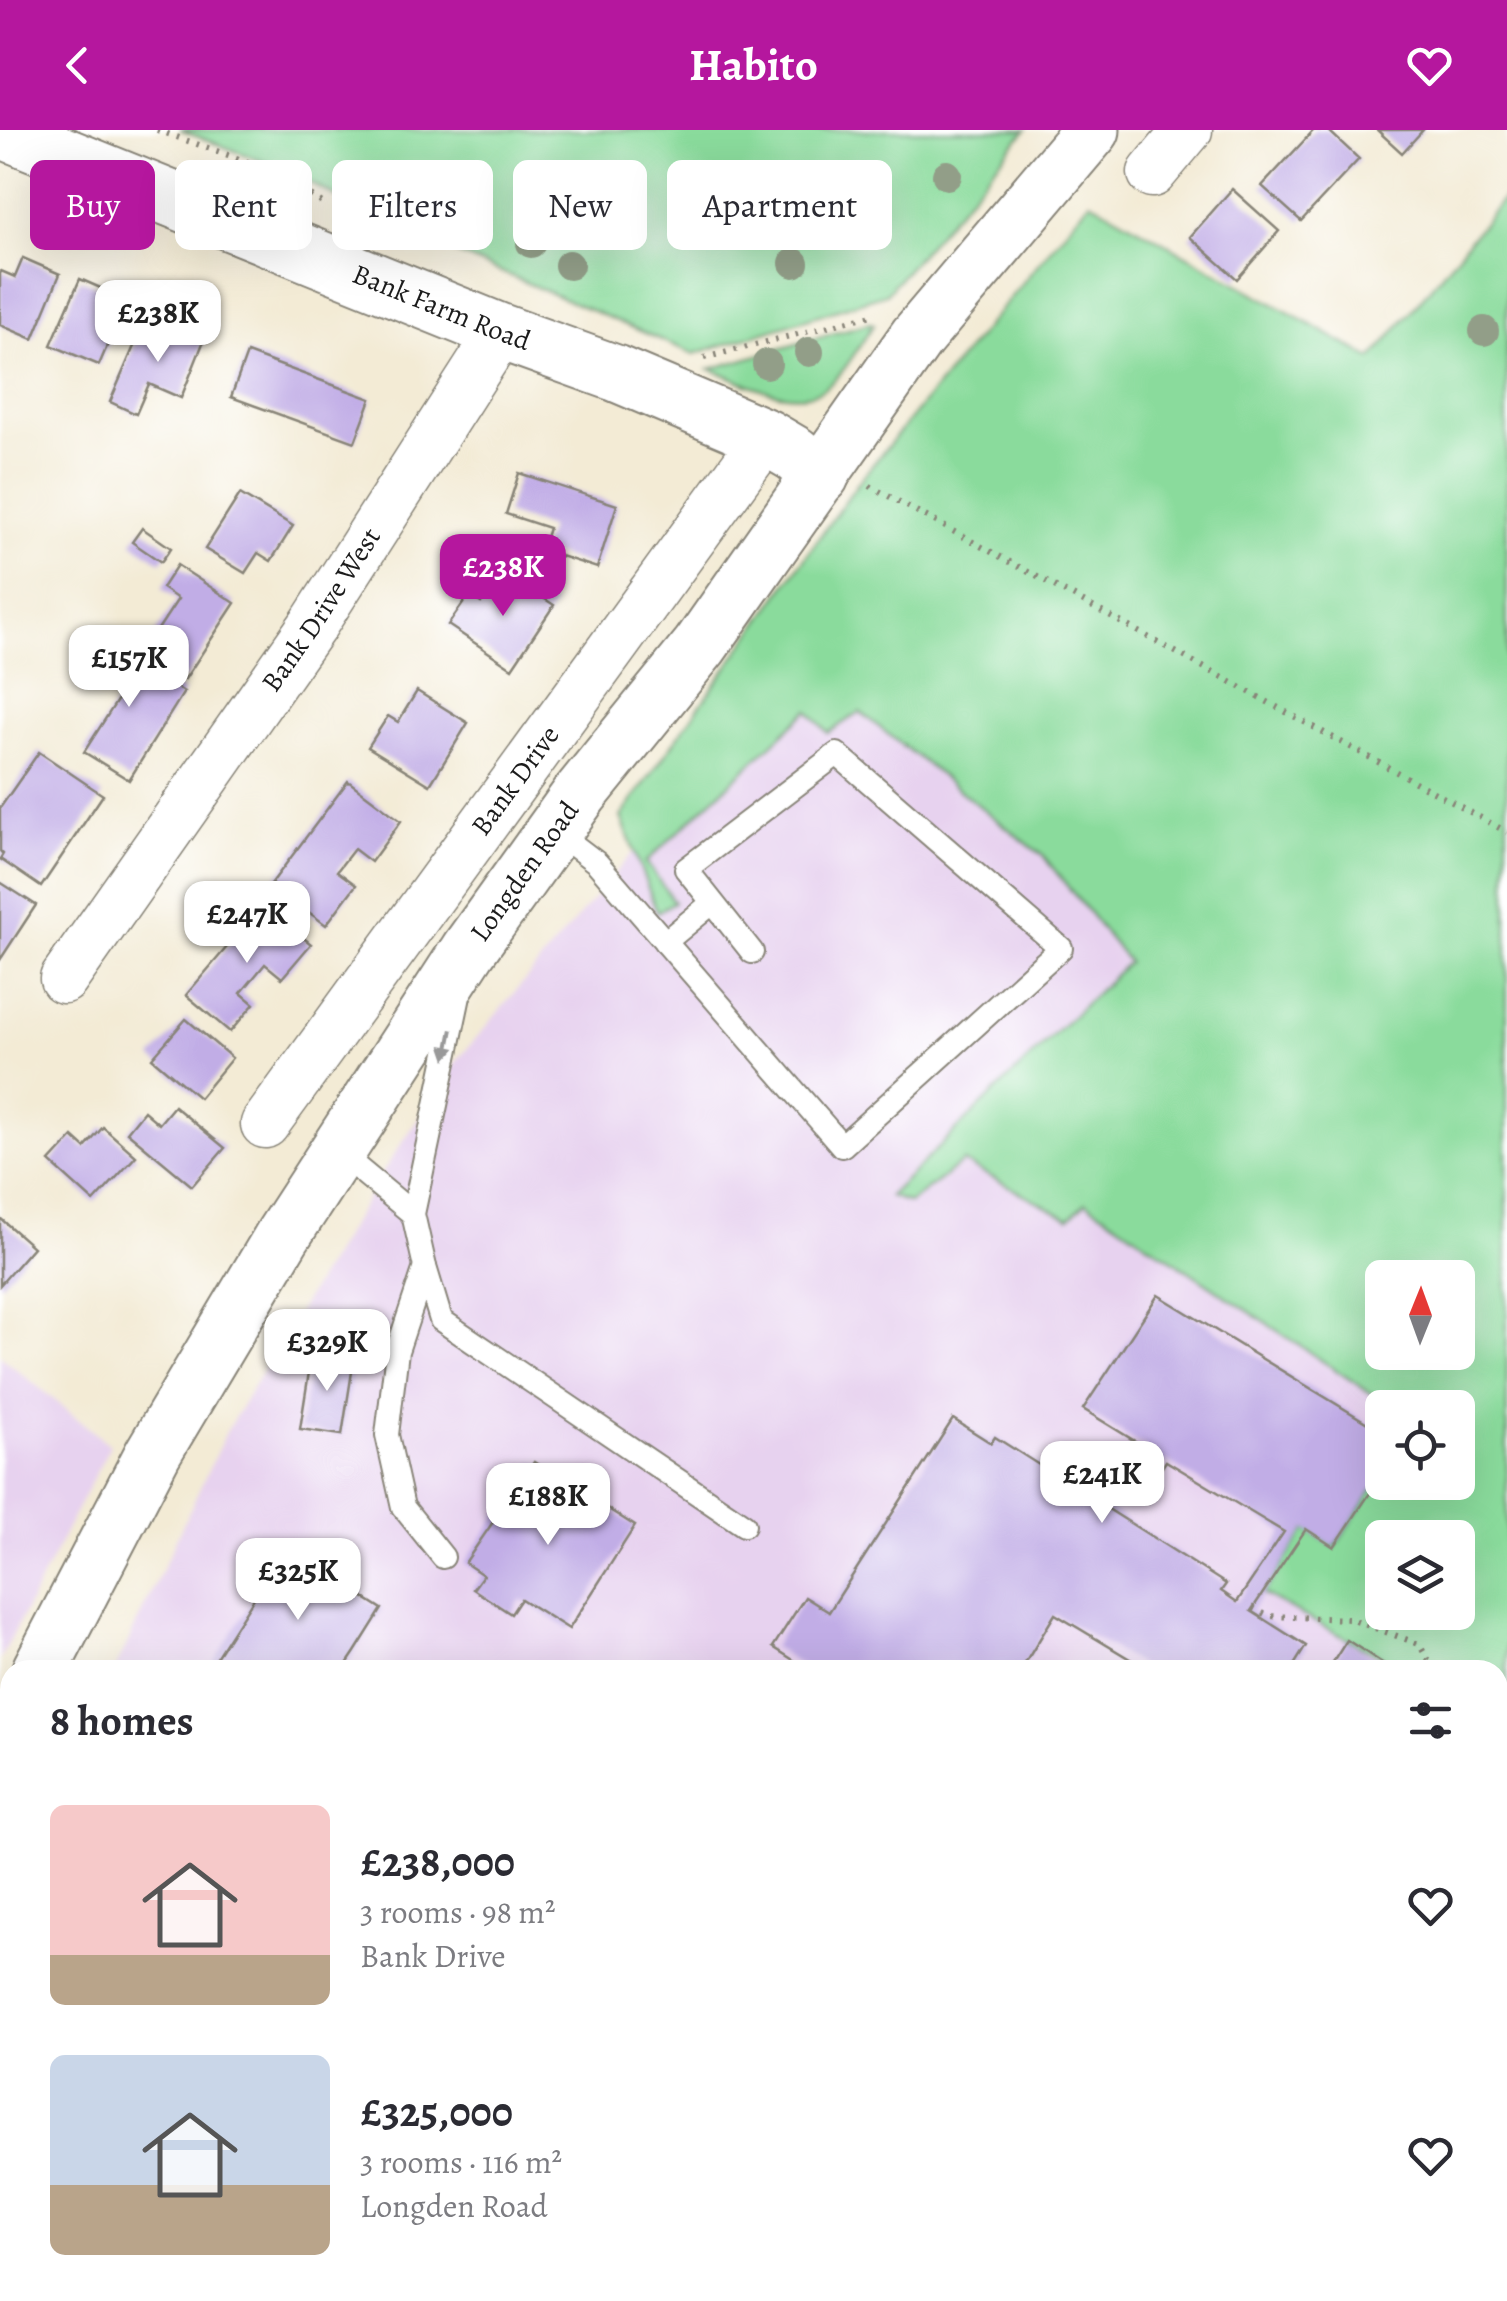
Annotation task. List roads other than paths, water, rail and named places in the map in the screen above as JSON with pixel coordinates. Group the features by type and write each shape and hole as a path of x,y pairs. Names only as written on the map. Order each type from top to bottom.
{"street":[{"name":"Bank Farm Road","path":"0,130 502,332 616,373 766,437 826,468"},
{"name":"Longden Road","path":"45,1660 153,1453 337,1150 468,948 580,794 700,646 916,338 1092,130"},
{"path":"1152,173 1188,130"},
{"name":"Bank Drive West","path":"64,979 313,625 502,332"},
{"name":"Bank Drive","path":"264,1124 766,437"}],"lane":[{"path":"555,831 597,863 842,1146 1061,948 838,754 686,869 752,952"},
{"path":"666,942 712,902"},
{"path":"468,948 414,1214 441,1320 744,1525"},
{"path":"337,1150 414,1214"},
{"path":"425,1268 397,1351 387,1435 403,1507 443,1557"}]}
